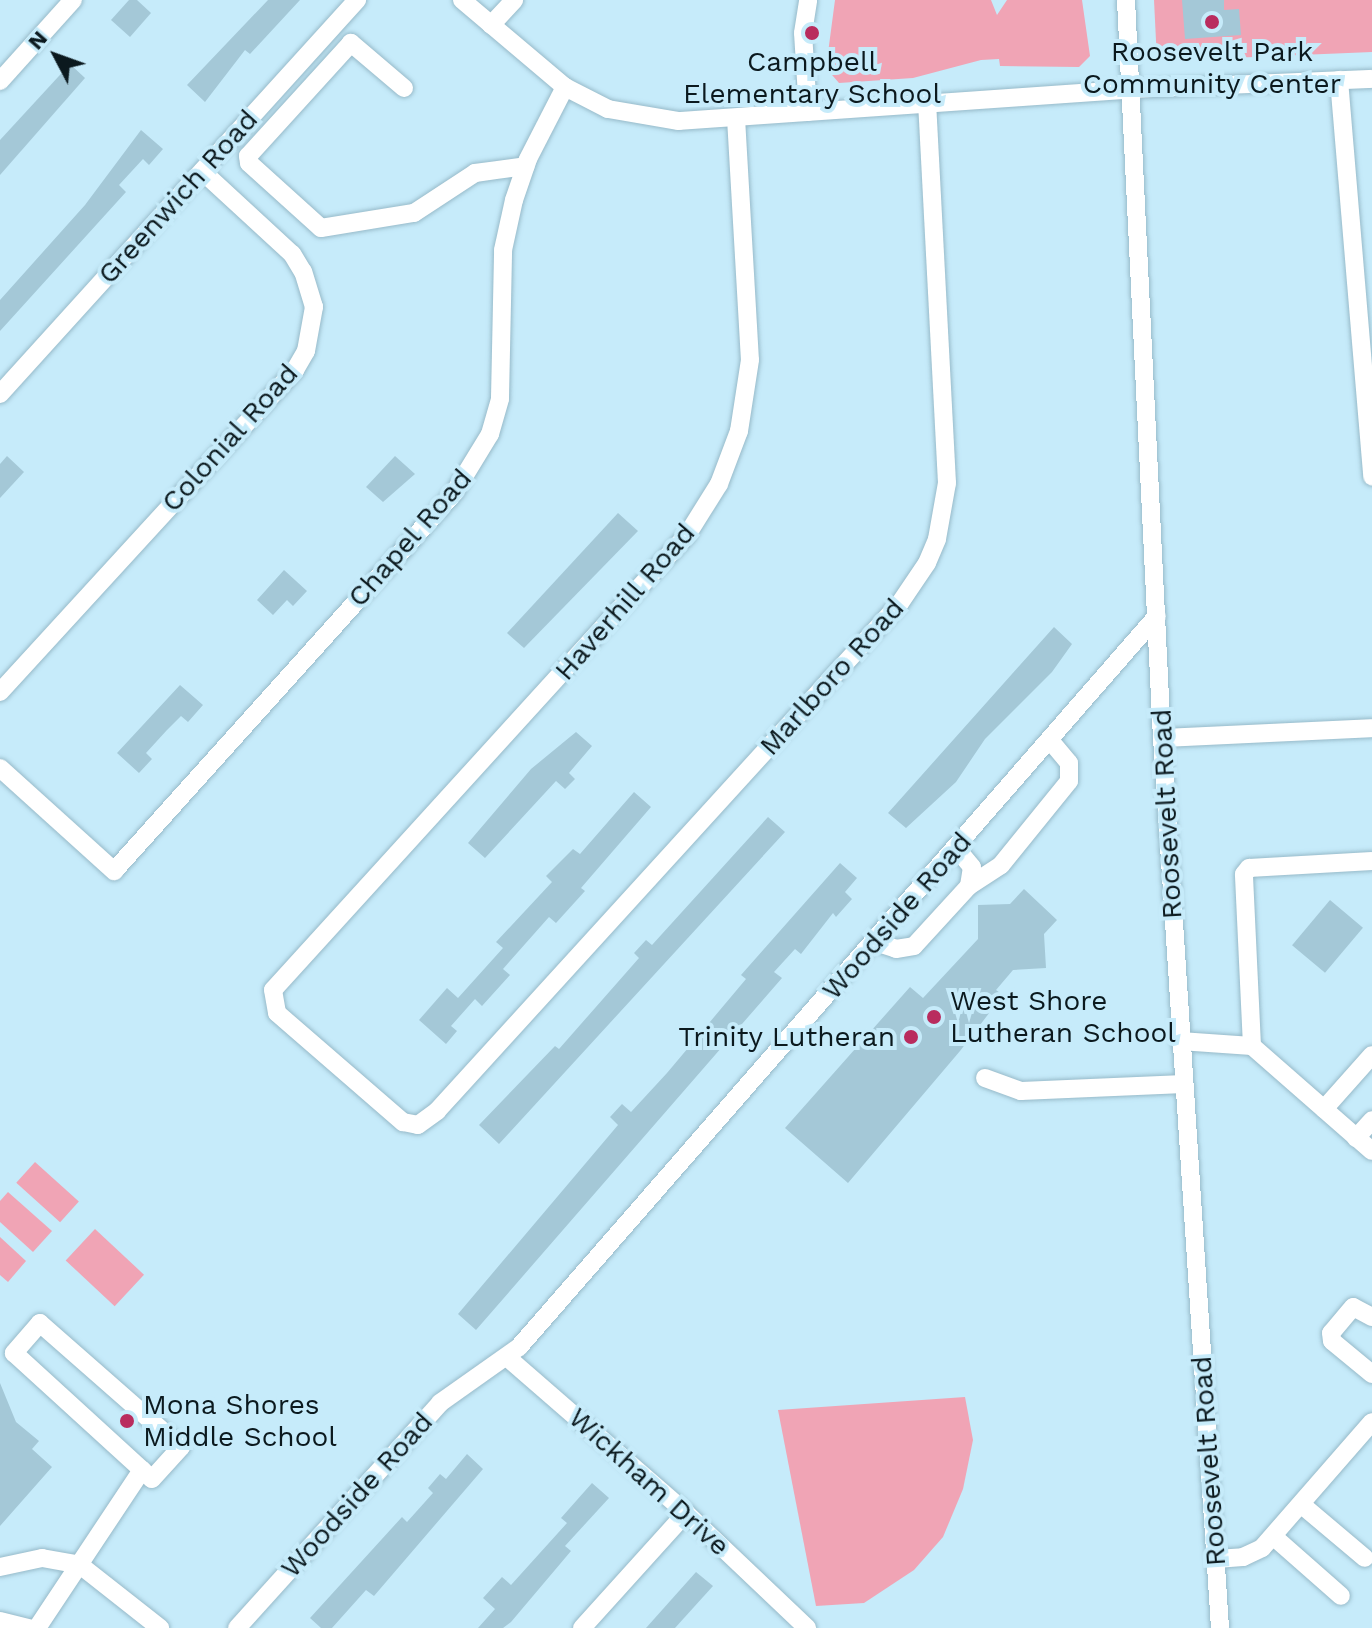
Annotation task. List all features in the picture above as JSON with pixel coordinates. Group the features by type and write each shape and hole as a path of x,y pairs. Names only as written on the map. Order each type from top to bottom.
{"street":[{"path":"0,81 73,0"},
{"name":"Greenwich Road","path":"0,394 357,0"},
{"path":"462,0 565,87 608,109 638,117 736,118 1132,89 1372,79"},
{"path":"491,25 514,0"},
{"path":"808,0 803,33 808,112"},
{"name":"Roosevelt Road","path":"1126,0 1162,738 1220,1628"},
{"path":"404,88 351,43 248,156 249,163 321,228 414,213 475,173 526,166"},
{"path":"1339,80 1367,320 1372,477"},
{"name":"Chapel Road","path":"0,768 114,871 476,463 500,398 503,250 526,166 565,87"},
{"name":"Marlboro Road","path":"273,990 277,1013 403,1122 418,1125 437,1111 900,603 927,563 937,539 947,483 927,105"},
{"name":"Haverhill Road","path":"273,990 687,535 719,484 739,431 750,360 736,118"},
{"name":"Colonial Road","path":"0,692 295,370 306,351 314,307 303,272 292,254 202,171"},
{"name":"Woodside Road","path":"237,1628 440,1403 483,1369 508,1358 1157,616"},
{"path":"1162,738 1372,728"},
{"path":"875,942 896,949 914,946 969,886 1001,865 1069,781 1069,763 1050,740"},
{"path":"956,848 972,867 969,886"},
{"path":"1252,1046 1244,874 1249,868 1372,861"},
{"path":"1180,1041 1252,1046 1372,1151"},
{"path":"1324,1109 1372,1055"},
{"path":"985,1078 1021,1091 1184,1084"},
{"path":"1356,1138 1372,1120"},
{"path":"1372,1317 1353,1307 1331,1333 1332,1341 1372,1374"},
{"path":"40,1323 181,1447 152,1479 142,1470 14,1353 40,1323"},
{"name":"Wickham Drive","path":"508,1358 686,1513 807,1628"},
{"path":"1216,1559 1243,1557 1274,1537 1372,1422"},
{"path":"37,1628 142,1470"},
{"path":"1302,1505 1365,1558"},
{"path":"582,1628 686,1513"},
{"path":"1274,1537 1341,1596"},
{"path":"0,1567 42,1558 80,1565 160,1628"},
{"path":"0,1621 29,1628"}],"shaded area":[{"path":"835,0 991,0 997,15 1007,0 1082,0 1090,56 1079,67 1000,66 999,59 981,60 913,78 839,83 826,68"},
{"path":"1154,0 1372,0 1372,52 1157,61"},
{"path":"35,1162 79,1201 60,1222 16,1183"},
{"path":"8,1192 52,1231 33,1252 0,1222 0,1201"},
{"path":"95,1229 144,1275 115,1306 66,1260"},
{"path":"0,1237 26,1261 8,1282 0,1275"},
{"path":"965,1397 973,1440 963,1489 943,1537 914,1570 864,1603 816,1606 778,1410"}],"building":[{"path":"129,0 137,0 151,13 130,37 111,20"},
{"path":"268,0 300,0 250,54 245,50 205,102 187,85"},
{"name":"Roosevelt Park Community Center","path":"1182,0 1224,0 1224,10 1239,9 1241,35 1185,39"},
{"path":"70,64 85,78 0,175 0,140"},
{"path":"141,130 163,149 149,165 143,159 119,185 126,192 0,331 0,300 85,205"},
{"path":"7,456 24,472 0,498 0,464"},
{"path":"395,456 415,474 383,502 366,487"},
{"path":"618,513 638,531 524,648 507,633"},
{"path":"284,570 307,591 293,606 287,600 273,615 257,600"},
{"path":"1054,627 1072,644 1052,672 985,739 956,782 906,828 888,813"},
{"path":"180,685 203,705 188,722 181,716 167,730 146,753 152,759 139,773 117,753"},
{"path":"576,732 592,746 569,773 575,779 565,789 556,781 485,858 468,843 531,769"},
{"path":"634,792 651,807 581,888 585,891 556,923 549,917 503,969 510,975 482,1006 475,999 451,1026 457,1031 446,1044 419,1020 447,988 458,998 503,948 496,942 552,882 546,876 573,849 580,854"},
{"path":"768,817 785,832 499,1144 479,1125 555,1046 559,1049 639,958 634,953 646,940 652,945"},
{"path":"840,863 857,878 845,892 852,899 836,917 833,913 801,954 795,949 774,972 782,978 476,1330 458,1314 618,1125 610,1117 622,1104 631,1112 667,1073 746,979 741,975"},
{"name":"Trinity Lutheran","path":"1024,889 1057,920 1044,934 1046,968 1013,970 996,990 1003,995 960,1051 848,1183 785,1128 910,987 923,998 978,939 978,905 1010,904"},
{"path":"1330,900 1363,928 1325,973 1292,945"},
{"path":"0,1383 16,1422 39,1441 32,1449 52,1467 0,1526"},
{"path":"467,1454 483,1469 374,1596 366,1590 332,1628 321,1628 310,1618 402,1517 407,1522 433,1493 428,1488 440,1474 446,1479"},
{"path":"592,1483 609,1498 565,1546 571,1551 511,1622 503,1628 478,1628 495,1609 483,1598 502,1577 511,1585 567,1523 561,1518"},
{"path":"696,1572 713,1586 675,1628 646,1628"}],"place":[{"name":"Roosevelt Park Community Center","path":"1212,22"},
{"name":"Campbell Elementary School","path":"812,33"},
{"name":"West Shore Lutheran School","path":"934,1017"},
{"name":"Trinity Lutheran","path":"911,1037"},
{"name":"Mona Shores Middle School","path":"127,1421"}]}
